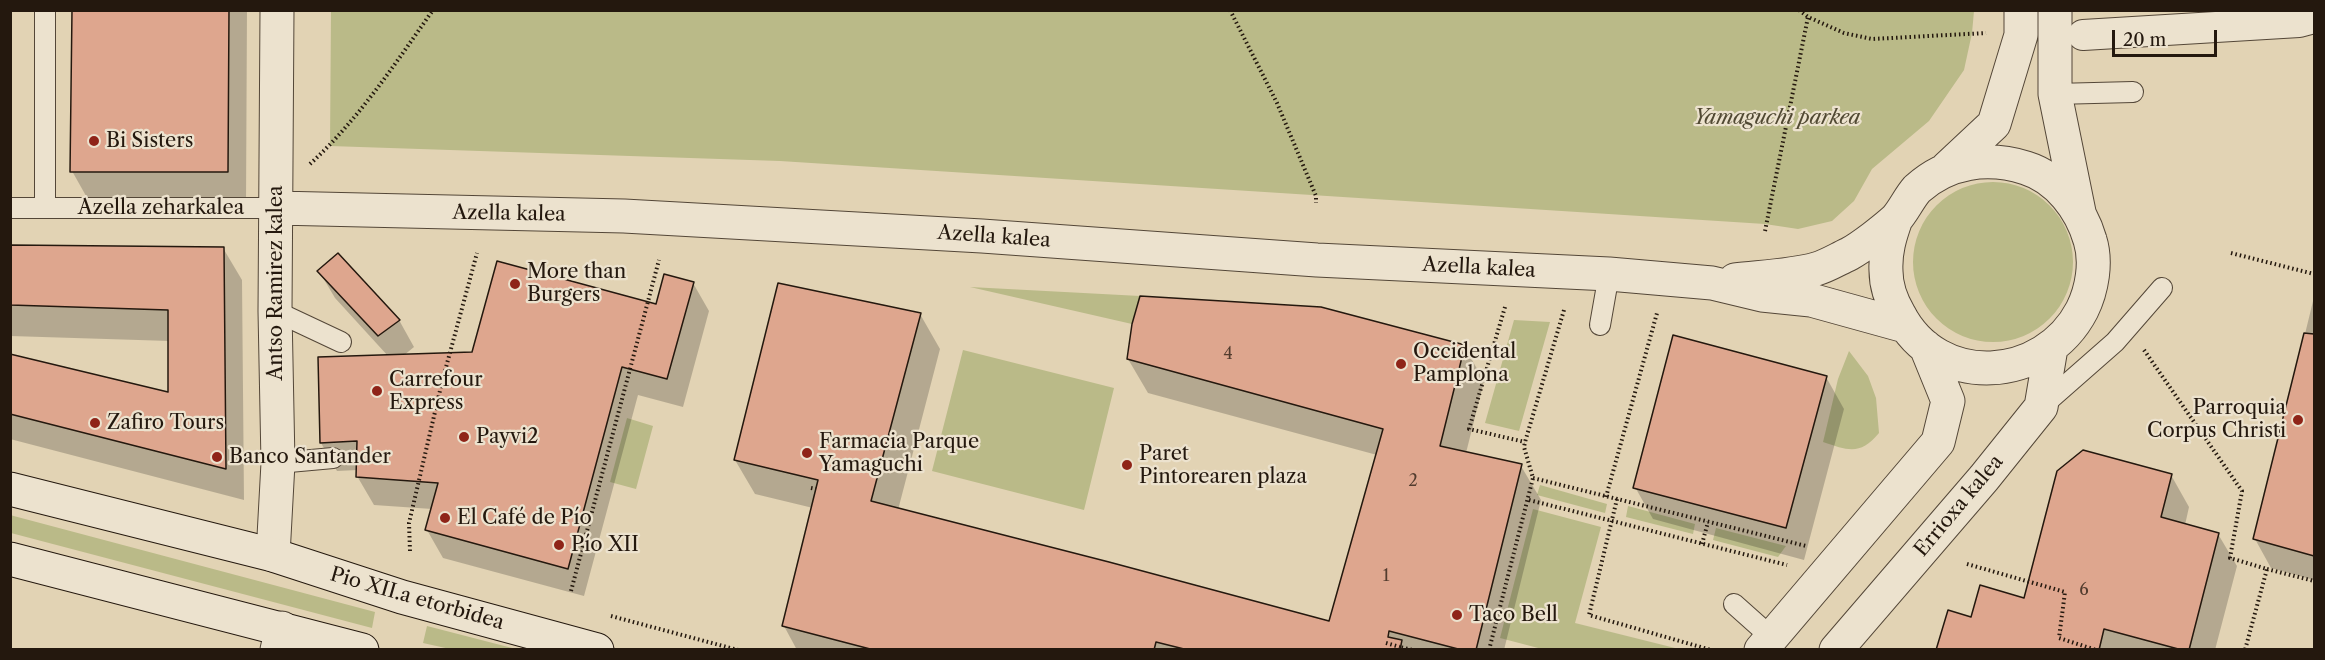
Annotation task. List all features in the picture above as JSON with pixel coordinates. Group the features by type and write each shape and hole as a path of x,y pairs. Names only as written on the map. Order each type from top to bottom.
{"street":[{"name":"Antso Ramirez kalea","path":"273,555 278,463 275,311 277,10"},
{"path":"1766,643 1938,442 1948,400 1916,337 1892,301 1886,273 1887,245 1896,219 1917,190 1946,170 1994,124 2021,35 2021,10"},
{"path":"1916,337 1955,363 1989,369 2022,364 2051,348 2073,327 2087,301 2093,272 2091,242 2080,213 2055,94 2055,10"},
{"path":"2083,34 2299,22 2314,18"},
{"path":"1946,170 1975,161 2006,162 2036,171 2061,189 2080,213"},
{"name":"Azella kalea","path":"276,208 624,216 970,235 1317,260 1609,274 1712,283 1762,295 1811,300 1916,337"},
{"name":"Azella kalea","path":"1712,283 1815,269 1851,253 1896,219"},
{"name":"Errioxa kalea","path":"1836,650 1984,478 2041,407 2051,348"},
{"name":"Pio XII.a etorbidea","path":"10,489 273,555 402,597 597,650"},
{"path":"10,559 279,639 362,650"}],"lane":[{"path":"45,10 45,208"},
{"path":"2055,94 2133,92"},
{"name":"Azella zeharkalea","path":"10,208 276,208"},
{"path":"1600,325 1609,274"},
{"path":"2041,407 2115,342 2162,288"},
{"path":"275,311 341,342"},
{"path":"278,463 333,458"},
{"name":"Pio XII.a etorbidea","path":"10,473 204,522 238,546"},
{"path":"1734,604 1766,643"}],"path":[{"path":"307,167 330,146 378,88 433,10"},
{"path":"1230,10 1277,103 1316,195 1316,203"},
{"path":"1799,10 1808,17 1844,33 1872,39 1986,33"},
{"path":"1765,231 1808,17"},
{"path":"2231,253 2314,274"},
{"path":"411,551 409,523 442,382 477,254"},
{"path":"571,591 659,260"},
{"path":"1505,307 1469,429 1524,442"},
{"path":"1489,650 1533,478 1524,442 1564,310"},
{"path":"1606,497 1657,313"},
{"path":"2144,350 2242,491 2230,558 2314,581"},
{"path":"1533,478 1808,547"},
{"path":"1529,500 1790,566"},
{"path":"1617,500 1589,615 1711,650"},
{"path":"1702,544 1708,522"},
{"path":"1967,564 2064,592 2059,638 2096,650"},
{"path":"2245,650 2267,569"},
{"path":"1386,643 1413,650"}],"green space":[{"name":"Yamaguchi parkea","path":"331,10 1974,11 1964,70 1929,121 1872,169 1854,201 1832,221 1798,229 1765,224 780,161 330,146"},
{"path":"1993,182 2023,189 2037,196 2049,206 2059,218 2066,232 2073,262 2066,292 2059,306 2049,318 2037,328 2023,335 1993,342 1963,335 1949,328 1937,318 1927,306 1920,292 1913,262 1920,232 1927,218 1937,206 1949,196 1963,189"},
{"path":"970,287 1140,296 1132,324"},
{"path":"1514,320 1550,322 1519,431 1485,423"},
{"path":"963,350 1114,388 1084,510 932,471"},
{"path":"1849,351 1868,376 1876,398 1879,433 1866,445 1854,449 1823,442 1838,379"},
{"path":"627,418 653,426 636,489 610,482"},
{"path":"1540,485 1607,504 1605,513 1537,495"},
{"path":"1628,506 1695,524 1693,534 1626,517"},
{"path":"1533,509 1601,527 1575,623 1679,649 1542,649 1500,638"},
{"path":"10,515 375,612 372,628 11,533"},
{"path":"1716,528 1786,546 1778,557 1713,540"},
{"path":"427,626 516,649 450,649 423,643"}],"building":[{"path":"72,10 229,10 228,172 70,172"},
{"path":"10,245 224,247 226,469 10,414 10,354 168,392 168,310 10,305"},
{"path":"338,253 400,320 378,336 317,271"},
{"path":"497,261 656,304 664,274 694,282 667,379 622,367 568,569 425,530 438,483 356,477 357,441 320,443 318,357 472,352"},
{"path":"778,283 921,313 871,501 1329,621 1383,429 1127,359 1132,324 1140,296 1321,307 1465,345 1440,446 1522,464 1476,650 1462,650 1389,631 1388,637 1402,640 1400,650 1188,650 1156,642 1154,650 874,650 782,626 818,480 734,460"},
{"name":"Parroquia Corpus Christi","path":"2304,333 2314,334 2314,556 2253,539"},
{"path":"1673,335 1827,376 1786,528 1633,488"},
{"path":"2083,450 2172,474 2161,517 2219,533 2189,650 2104,629 2099,650 1936,650 1948,610 1971,617 1980,585 2024,598 2057,471"}],"place":[{"name":"Bi Sisters","path":"94,141"},
{"name":"More than Burgers","path":"515,284"},
{"name":"Occidental Pamplona","path":"1401,364"},
{"name":"Carrefour Express","path":"377,391"},
{"name":"Parroquia Corpus Christi","path":"2298,420"},
{"name":"Zafiro Tours","path":"95,423"},
{"name":"Payvi2","path":"464,437"},
{"name":"Farmacia Parque Yamaguchi","path":"807,453"},
{"name":"Banco Santander","path":"217,457"},
{"name":"Paret Pintorearen plaza","path":"1127,465"},
{"name":"El Café de Pío","path":"445,518"},
{"name":"Pío XII","path":"559,545"},
{"name":"Taco Bell","path":"1457,615"}]}
